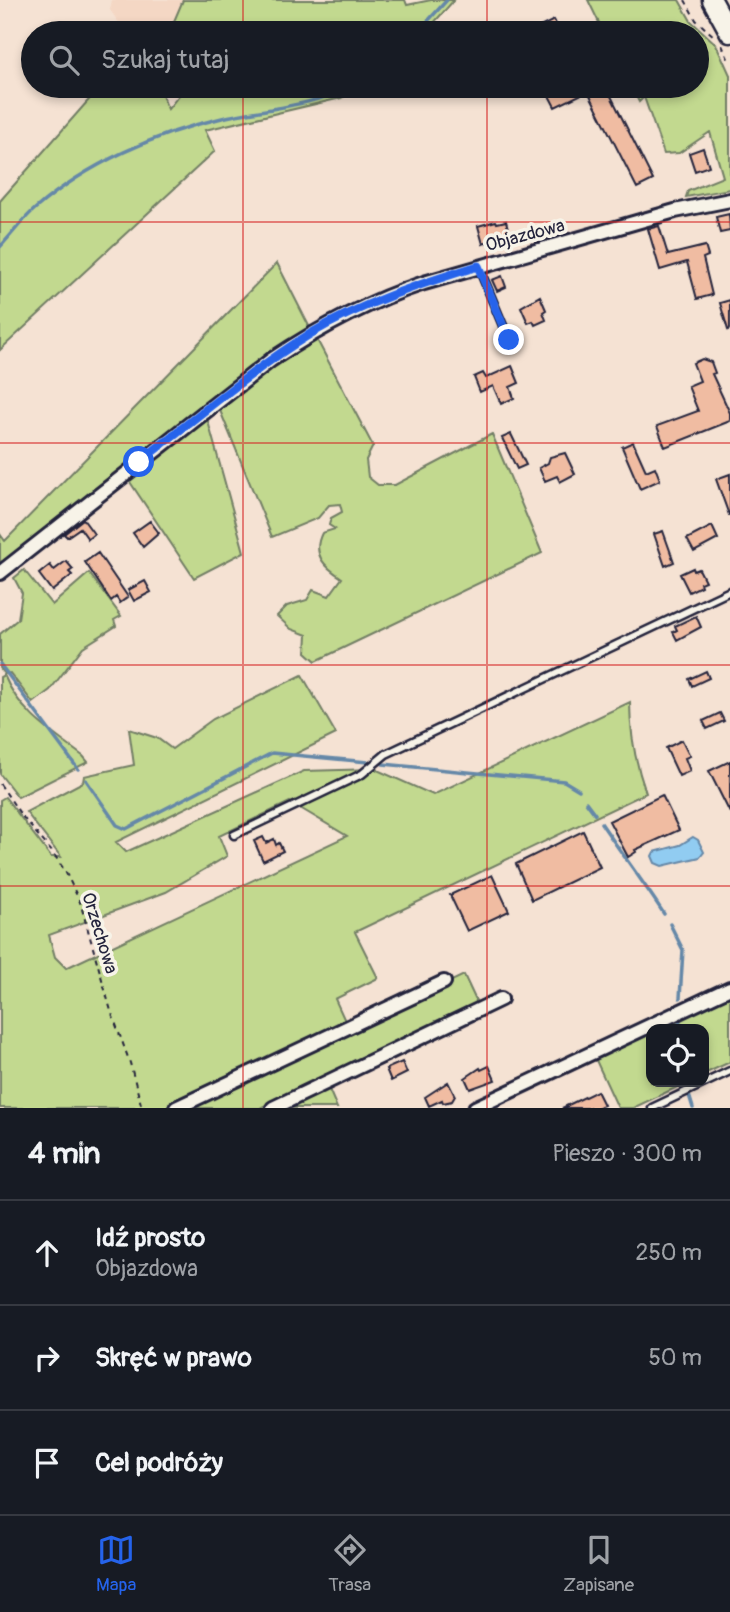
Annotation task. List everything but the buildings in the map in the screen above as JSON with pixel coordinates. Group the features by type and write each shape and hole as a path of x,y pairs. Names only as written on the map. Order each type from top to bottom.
{"main road":[{"path":"712,0 730,33"}],"street":[{"name":"Objazdowa","path":"0,573 271,360 312,333 394,293 478,266 675,211 730,200"},
{"path":"176,1108 444,982"},
{"path":"475,1108 730,988"},
{"path":"273,1108 501,999"}],"lane":[{"path":"478,266 509,340"},
{"path":"234,835 362,774 386,754 730,591"},
{"path":"652,1108 730,1071"}],"path":[{"path":"685,0 697,21"},
{"path":"709,32 719,41 730,63"},
{"name":"Orzechowa","path":"0,784 21,815 53,853 65,871 79,902 142,1108"}],"shaded area":[{"path":"112,0 183,0 174,21 118,21 110,10"}],"green space":[{"path":"183,0 405,0 407,5 431,0 454,0 436,21 174,21"},
{"path":"588,0 679,0 691,21 598,21"},
{"path":"709,38 716,44 730,75 730,189 686,197 688,191 723,177 710,132 679,153 664,154 644,98 709,98"},
{"path":"90,98 163,98 168,109 177,98 341,98 205,130 215,151 0,350 0,201"},
{"path":"277,263 311,330 0,567 0,534 5,541"},
{"path":"315,336 373,446 366,460 368,477 378,485 395,485 492,434 542,553 316,661 306,652 307,635 291,629 277,616 287,606 307,600 313,590 329,596 342,578 325,565 318,548 322,533 335,529 329,525 331,518 342,512 340,504 329,505 318,518 272,537 219,408"},
{"path":"206,414 244,552 194,578 128,479"},
{"path":"24,570 52,605 89,573 121,616 114,620 116,626 83,647 50,690 33,703 10,673 5,674 0,668 0,634 18,619 22,593 14,578"},
{"path":"4,675 27,711 88,762 18,797 0,774 0,677"},
{"path":"302,675 336,734 116,842 126,852 304,771 375,769 433,795 630,702 634,749 646,793 355,932 378,978 335,999 346,1023 169,1108 0,1108 0,800 5,797 51,857 61,857 26,812 83,782 84,776 134,765 129,729 157,738 172,749 213,719","holes":["290,802 347,836 66,968 55,957 49,935 166,892 227,856 219,836"]},
{"path":"464,975 478,1005 260,1108 187,1108"},
{"path":"730,992 730,1062 709,1072 709,1024 662,1024"},
{"path":"646,1031 646,1087 677,1087 633,1108 618,1108 594,1056"},
{"path":"328,1087 337,1108 283,1108"}],"water":[{"path":"693,837 698,840 704,852 700,857 662,866 655,863 652,856 654,852 680,845"}],"waterway":[{"path":"428,21 447,0"},
{"path":"0,247 31,212 56,192 77,177 124,152 197,124 321,98"},
{"path":"0,664 78,769"},
{"path":"86,780 117,825 126,829 272,753 368,762"},
{"path":"383,764 564,781 579,790"},
{"path":"586,802 595,814"},
{"path":"601,823 664,914"},
{"path":"670,924 683,950 680,998"},
{"path":"679,1024 680,1017"},
{"path":"689,1095 693,1108"}],"route":[{"path":"139,462 271,360 312,333 394,293 424,283 478,266 509,340"}]}
